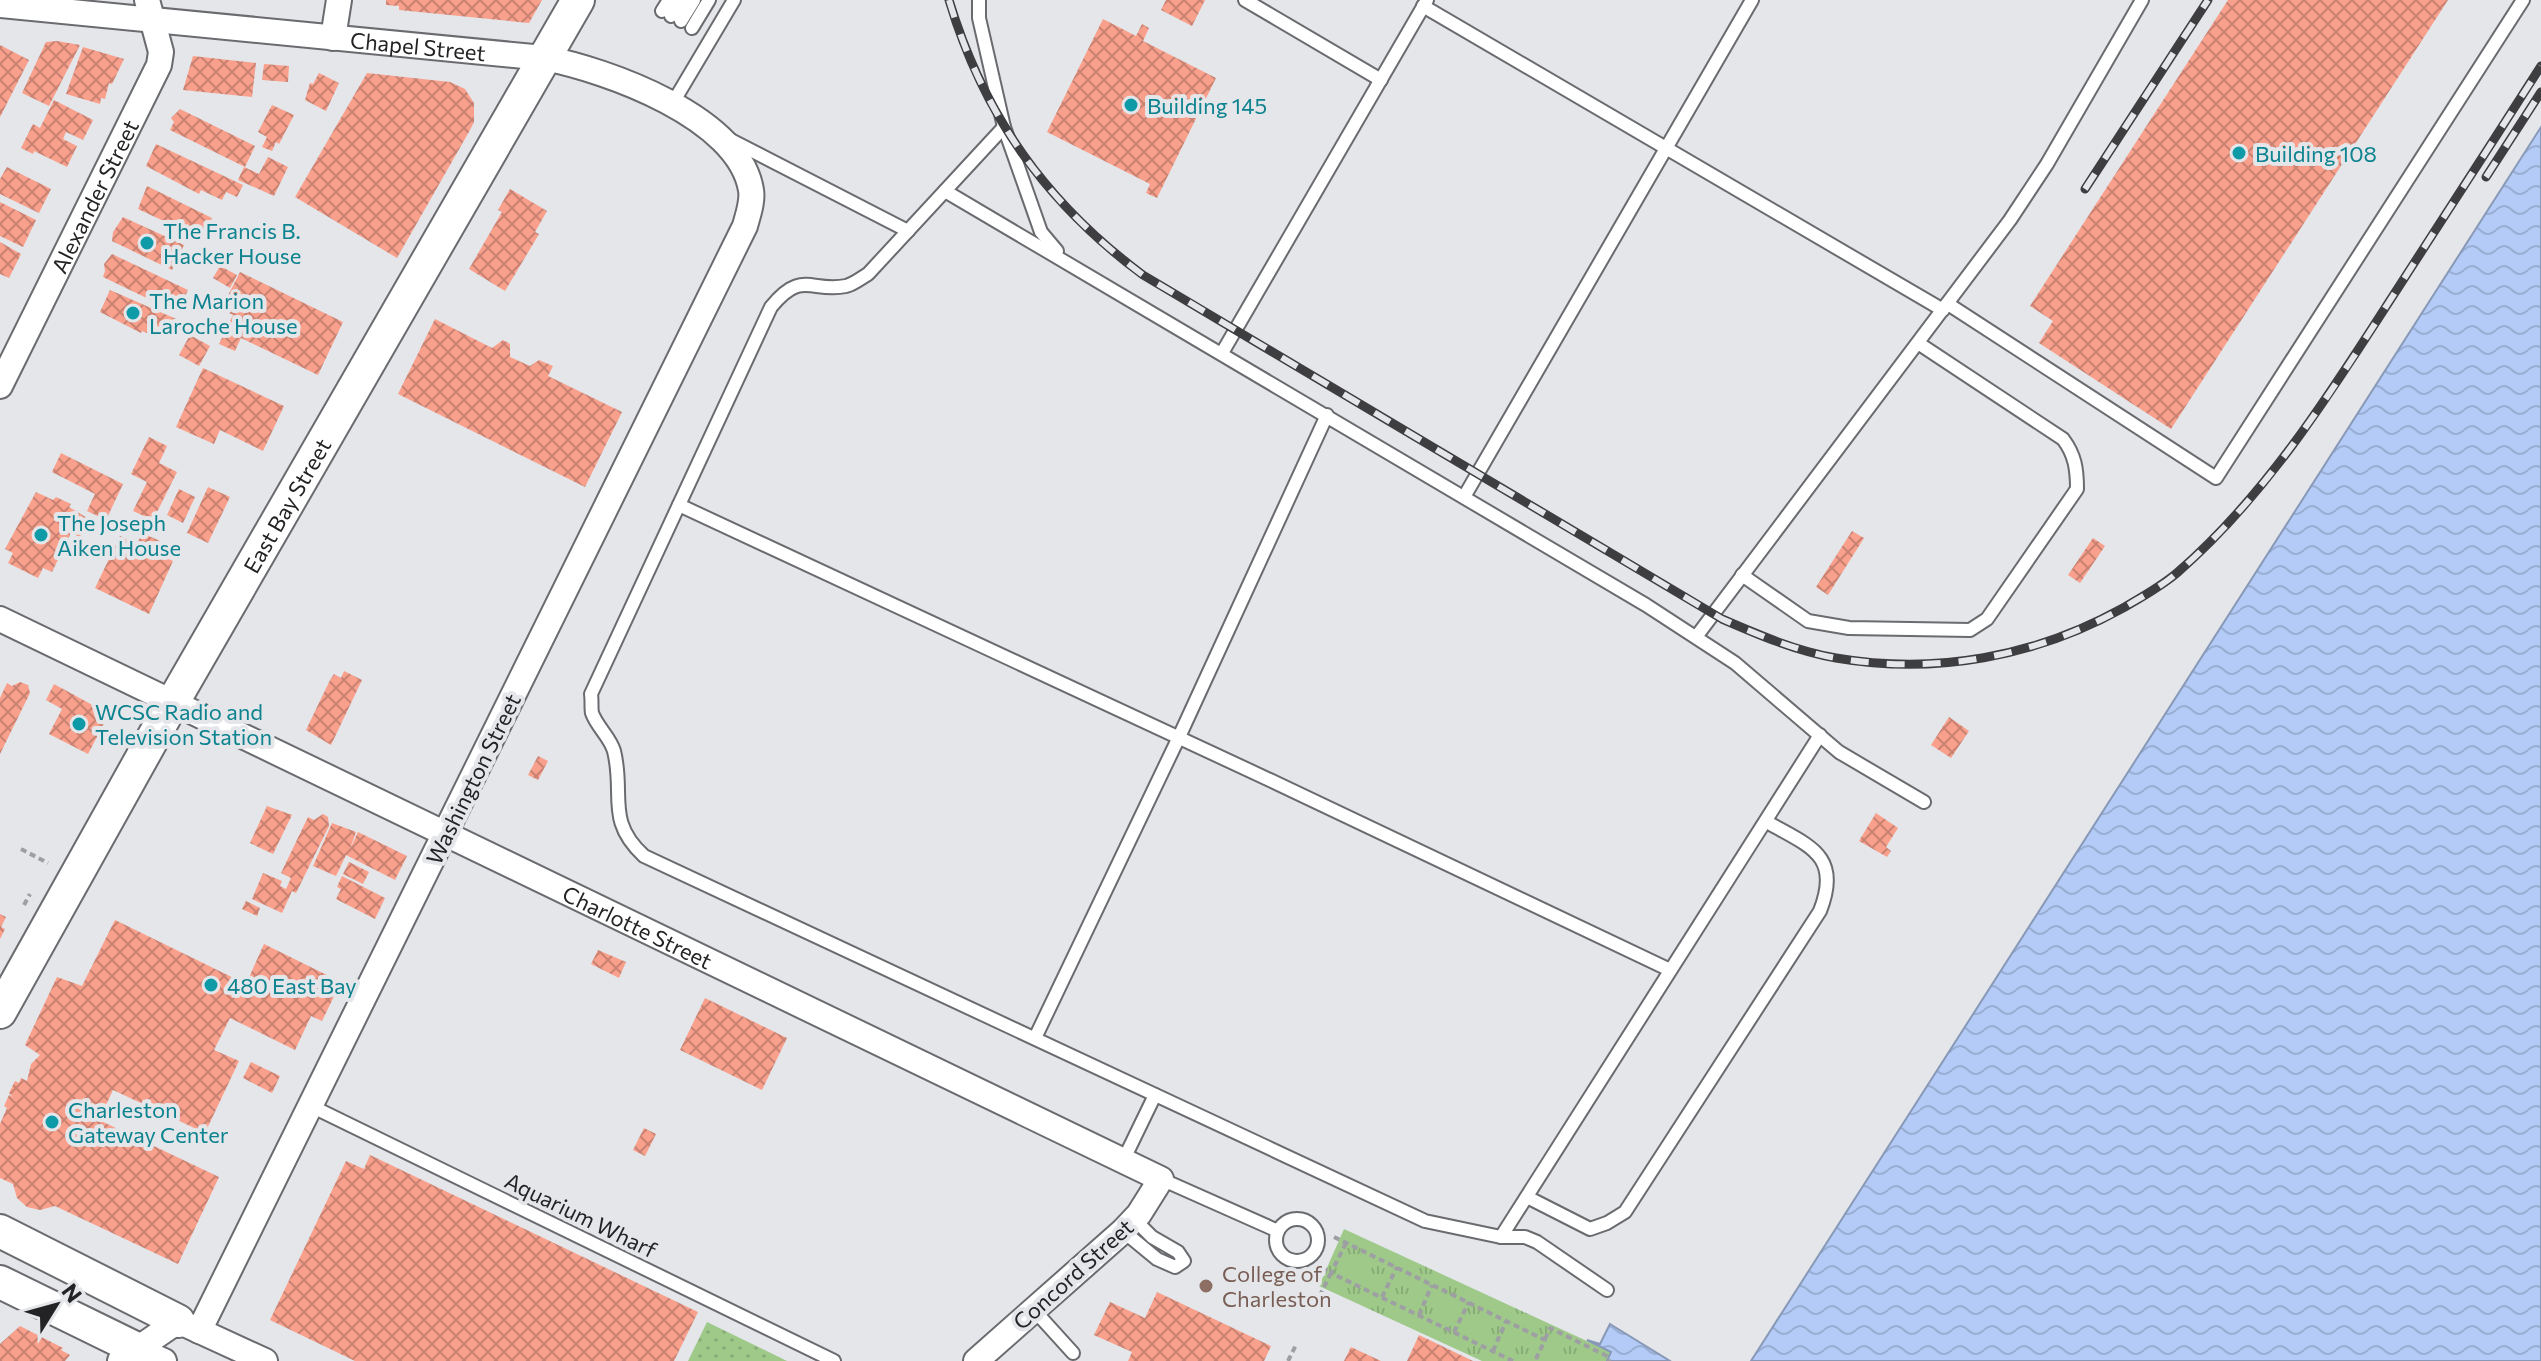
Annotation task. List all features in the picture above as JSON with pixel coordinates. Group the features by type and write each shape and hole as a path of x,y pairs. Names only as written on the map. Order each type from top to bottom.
{"main road":[{"name":"East Bay Street","path":"0,1012 173,702 578,0"},
{"path":"0,1231 189,1326"},
{"path":"0,1282 140,1357"}],"street":[{"path":"333,38 339,0"},
{"name":"Chapel Street","path":"0,5 149,10 333,38 544,58 581,65 624,80 713,130 731,149 750,182 753,195 745,226"},
{"name":"Alexander Street","path":"0,386 159,65 161,52 149,10"},
{"name":"Washington Street","path":"140,1357 189,1326 311,1106 745,226"},
{"name":"Charlotte Street","path":"0,619 1161,1179"},
{"name":"Concord Street","path":"976,1361 1129,1225 1161,1179"},
{"path":"189,1326 265,1361"}],"lane":[{"path":"675,15 681,0"},
{"path":"675,15 694,0"},
{"path":"675,15 709,0"},
{"path":"671,106 734,0"},
{"path":"979,0 979,18 1004,127 1041,232 1071,264"},
{"path":"1245,0 1381,80"},
{"path":"1464,497 1752,0"},
{"path":"1696,637 1946,307 2047,164 2142,0"},
{"path":"1222,353 1425,3 1667,149 1946,307 2216,478 2523,0"},
{"path":"1004,127 868,274 853,284 834,287 814,283 800,285 781,295 771,307 591,694 592,713 611,742 615,755 619,815 630,842 644,856 1425,1221 1501,1237 1525,1237 1537,1242 1607,1290"},
{"path":"713,130 908,231"},
{"path":"945,191 1327,415 1696,637 1735,663 1839,752 1924,802"},
{"path":"1742,575 1808,621 1849,628 1970,630 1987,619 2077,489 2077,469 2072,452 2063,439 1918,343"},
{"path":"1035,1038 1179,737 1327,415"},
{"path":"679,505 1670,970"},
{"path":"1501,1237 1820,735"},
{"path":"1527,1197 1590,1229 1625,1212 1812,924 1829,889 1820,857 1810,847 1767,822"},
{"path":"1123,1161 1155,1095"},
{"name":"Aquarium Wharf","path":"311,1106 834,1361"},
{"name":"Charlotte Street","path":"1161,1179 1278,1231"},
{"path":"1034,1310 1073,1353"}],"path":[{"path":"21,849 48,863"},
{"path":"24,905 30,894"},
{"path":"1334,1237 1545,1340"},
{"path":"1315,1305 1346,1243"},
{"path":"1321,1267 1513,1361"},
{"path":"1382,1297 1397,1267"},
{"path":"1419,1315 1432,1285"},
{"path":"1454,1332 1469,1302"},
{"path":"1493,1351 1506,1321"},
{"path":"1535,1361 1550,1328 1609,1357 1609,1361"},
{"path":"1288,1361 1296,1345"}],"green space":[{"path":"1344,1229 1615,1354 1615,1361 1482,1361 1319,1286"},
{"path":"707,1322 787,1361 688,1361"}],"water":[{"path":"2541,127 2541,1361 1751,1361"},
{"path":"1610,1324 1670,1361 1607,1361 1611,1352 1587,1340 1600,1344"}],"building":[{"path":"386,0 542,0 529,23 399,10 399,6 386,5"},
{"path":"1166,0 1205,0 1192,26 1161,10"},
{"name":"Building 108","path":"2228,0 2448,0 2171,429 2039,343 2053,321 2030,306"},
{"name":"Building 145","path":"1103,19 1136,36 1142,24 1149,28 1143,41 1216,78 1157,198 1146,193 1150,184 1047,132"},
{"path":"46,42 80,45 49,106 22,93"},
{"path":"0,45 29,60 0,117"},
{"path":"83,47 124,59 100,104 66,94"},
{"path":"193,56 256,63 252,97 183,90"},
{"path":"264,64 289,66 288,82 262,80"},
{"path":"319,73 339,83 326,111 305,100 310,83 313,84"},
{"path":"367,73 450,82 465,89 474,103 474,122 397,258 295,197"},
{"path":"54,100 93,120 83,140 66,132 63,139 77,146 67,167 21,148 33,124 40,128"},
{"path":"272,105 294,115 272,151 262,147 267,137 258,132"},
{"path":"180,109 255,146 245,167 170,130 174,122 171,118"},
{"path":"156,144 243,185 237,197 226,192 222,200 201,190 199,194 146,166"},
{"path":"268,157 288,167 274,196 238,180 244,167 259,174"},
{"path":"7,167 51,189 39,213 0,194 0,179"},
{"path":"147,186 212,218 202,239 138,209"},
{"path":"510,189 547,211 535,232 539,234 505,291 469,269 502,212 498,210"},
{"path":"0,202 36,220 23,247 0,236"},
{"name":"The Francis B. Hacker House","path":"123,217 184,245 172,270 112,241 113,232"},
{"path":"0,242 21,254 9,278 0,274"},
{"path":"112,254 188,290 179,309 159,299 157,303 103,277 104,264"},
{"path":"220,266 237,275 230,288 213,278"},
{"path":"240,272 343,322 318,375 241,338 235,351 219,344 233,315 221,309"},
{"name":"The Marion Laroche House","path":"110,290 183,322 177,335 153,324 149,334 141,333 100,312"},
{"path":"435,319 492,348 503,340 510,344 510,357 530,366 539,360 553,366 548,376 622,412 585,487 398,394"},
{"path":"190,335 210,346 199,366 179,355"},
{"path":"203,368 284,406 263,451 220,430 214,444 176,427"},
{"path":"149,437 167,446 159,463 177,472 153,520 133,511 147,482 131,474"},
{"path":"61,453 123,484 106,520 87,511 95,494 52,472"},
{"path":"208,487 230,497 208,543 187,533"},
{"path":"179,489 195,497 183,523 167,515"},
{"name":"The Joseph Aiken House","path":"36,492 71,504 69,507 89,519 80,537 71,533 52,572 43,568 38,578 8,563 13,553 5,549"},
{"path":"1852,531 1864,538 1828,595 1816,587"},
{"path":"142,533 160,541 155,553 173,561 149,614 95,588 120,536 137,544"},
{"path":"2093,538 2105,546 2080,583 2068,575"},
{"path":"344,671 362,680 331,745 306,730 330,680 334,674 341,678"},
{"path":"20,682 28,685 30,693 0,754 0,698 7,683 12,686"},
{"name":"WCSC Radio and Television Station","path":"54,684 109,714 88,754 49,734 62,709 46,700"},
{"path":"1949,717 1969,731 1951,758 1931,745"},
{"path":"538,756 548,761 538,780 528,775"},
{"path":"267,806 292,815 273,854 250,843"},
{"path":"1876,813 1898,828 1886,847 1891,851 1887,857 1859,841"},
{"path":"323,814 328,817 329,826 296,893 292,891 282,913 252,899 263,873 282,881 280,886 286,889 291,878 281,873 308,817 314,820"},
{"path":"332,823 356,832 350,849 358,832 407,856 395,880 346,855 336,876 313,866"},
{"path":"349,862 369,872 363,884 343,874"},
{"path":"342,876 385,898 375,919 336,899"},
{"path":"246,901 260,908 257,916 242,909"},
{"path":"0,914 6,917 0,939"},
{"name":"Charleston Gateway Center","path":"115,920 246,984 264,944 341,982 322,1021 311,1016 295,1050 230,1018 214,1050 239,1061 205,1133 113,1090 99,1120 219,1177 178,1264 55,1206 40,1210 27,1207 17,1198 13,1184 0,1178 0,1124 7,1108 4,1106 9,1095 13,1097 9,1093 15,1081 19,1083 21,1078 27,1081 31,1064 40,1055 25,1045 57,977 82,986"},
{"path":"598,950 626,962 619,978 591,964"},
{"path":"705,998 787,1038 762,1090 680,1050"},
{"path":"251,1062 280,1076 272,1093 243,1078"},
{"path":"644,1128 656,1134 645,1156 633,1150"},
{"path":"370,1155 698,1312 674,1361 355,1361 270,1320 346,1161 364,1169"},
{"path":"1157,1292 1271,1346 1264,1361 1128,1361 1132,1352 1094,1335 1110,1302 1145,1318"},
{"path":"20,1326 63,1348 61,1350 70,1355 65,1361 0,1361 0,1344"},
{"path":"1419,1335 1473,1361 1407,1361"},
{"path":"1351,1347 1381,1361 1344,1361"}],"railway":[{"path":"949,0 980,82 1023,154 1077,218 1143,275 1722,619 1807,651 1873,663 1947,663 2020,650 2089,625 2145,595 2178,572 2238,512 2292,446 2364,341 2541,66"},
{"path":"2085,189 2208,0"},
{"path":"2486,177 2541,92"}],"place":[{"name":"Building 145","path":"1131,105"},
{"name":"Building 108","path":"2239,153"},
{"name":"The Francis B. Hacker House","path":"147,243"},
{"name":"The Marion Laroche House","path":"133,313"},
{"name":"The Joseph Aiken House","path":"41,535"},
{"name":"WCSC Radio and Television Station","path":"79,724"},
{"name":"480 East Bay","path":"211,985"},
{"name":"Charleston Gateway Center","path":"52,1122"},
{"name":"College of Charleston","path":"1206,1286"}]}
